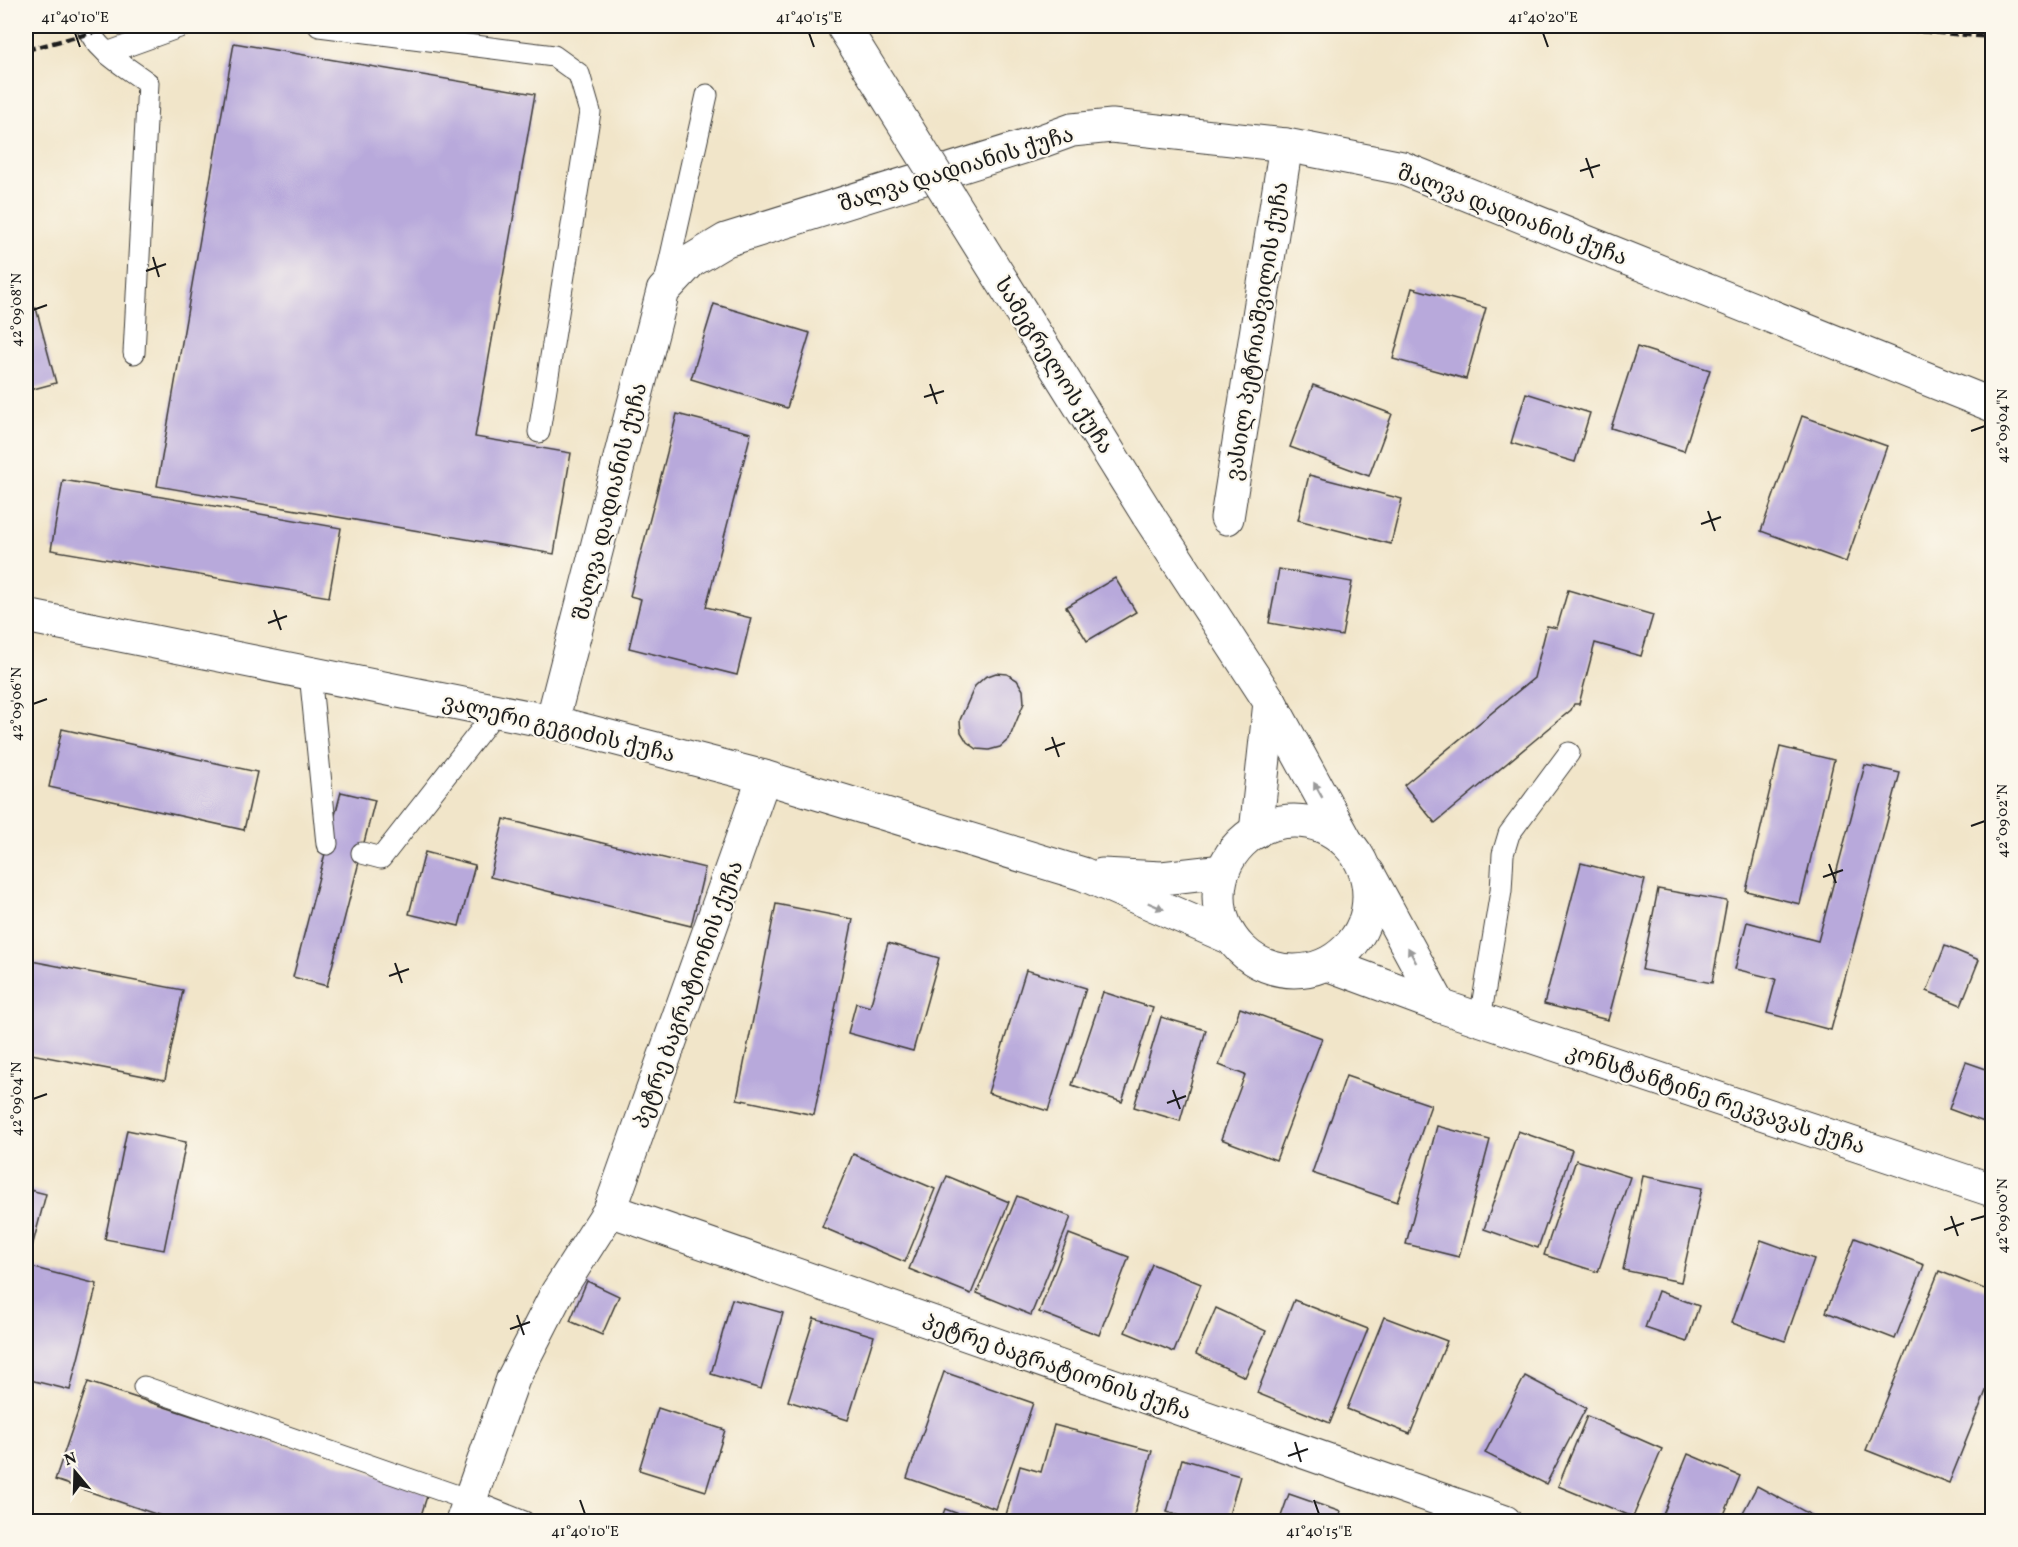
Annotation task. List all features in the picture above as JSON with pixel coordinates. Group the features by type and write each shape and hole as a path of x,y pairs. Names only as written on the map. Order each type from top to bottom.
{"street":[{"name":"სამეგრელოს ქუჩა","path":"843,26 1148,514 1270,702 1354,851"},
{"name":"შალვა დადიანის ქუჩა","path":"552,722 663,291 690,261 726,240 1072,130 1112,126 1286,145 1402,168 1992,405"},
{"name":"ვასილ პეტრიაშვილის ქუჩა","path":"1227,518 1286,145"},
{"name":"ვალერი გეგიძის ქუჩა","path":"26,616 497,710 764,777 1083,874 1231,938"},
{"path":"1256,832 1270,702"},
{"name":"პეტრე ბაგრატიონის ქუჩა","path":"466,1511 513,1380 557,1293 610,1210 764,777"},
{"path":"1354,851 1369,891 1366,920 1351,946 1327,964 1310,970 1292,972 1274,969 1258,963 1231,938 1221,917 1219,894 1223,871 1236,849 1256,832 1278,823 1302,822 1325,828 1354,851 1440,1006"},
{"name":"ვალერი გეგიძის ქუჩა","path":"1083,874 1162,878 1223,871"},
{"name":"კონსტანტინე რეკვავას ქუჩა","path":"1327,964 1440,1006 1992,1190"},
{"name":"პეტრე ბაგრატიონის ქუჩა","path":"610,1210 1505,1521"}],"lane":[{"path":"87,26 107,53 148,83 134,353"},
{"path":"107,53 182,26"},
{"path":"319,26 554,56 579,74 590,111 539,432"},
{"path":"663,291 707,94"},
{"path":"310,673 327,844"},
{"path":"362,853 381,858 497,710"},
{"path":"1480,1019 1501,891 1503,854 1509,834 1569,753"},
{"path":"144,1387 466,1511 524,1521"}],"building":[{"path":"234,43 535,94 475,437 571,453 554,554 157,486"},
{"path":"1412,288 1486,308 1466,379 1393,359"},
{"path":"714,304 810,333 787,408 691,379"},
{"path":"36,308 56,383 26,391 26,311"},
{"path":"1637,347 1710,370 1684,451 1611,428"},
{"path":"1313,385 1392,414 1369,476 1290,447"},
{"path":"1526,393 1590,413 1575,462 1511,443"},
{"path":"677,414 751,433 706,607 751,618 737,675 629,648 641,599 630,596"},
{"path":"1802,416 1887,446 1846,562 1761,531"},
{"path":"1309,475 1402,499 1391,544 1298,520"},
{"path":"63,480 341,528 329,597 51,550"},
{"path":"1279,569 1352,582 1342,636 1269,623"},
{"path":"1115,578 1136,612 1087,641 1066,607"},
{"path":"1568,590 1653,615 1641,656 1595,643 1579,704 1574,704 1571,710 1435,823 1404,785 1534,678 1547,626 1557,628"},
{"path":"996,673 1007,674 1017,680 1023,690 1024,703 1009,739 1000,747 989,750 977,749 967,742 961,732 960,720 975,686 985,677"},
{"path":"62,729 257,772 244,830 49,787"},
{"path":"1780,747 1834,760 1800,904 1746,891"},
{"path":"1865,765 1900,773 1831,1030 1767,1013 1776,979 1735,969 1747,922 1818,941"},
{"path":"341,792 375,800 327,986 293,977"},
{"path":"504,819 705,868 691,926 490,877"},
{"path":"425,852 475,865 459,926 409,914"},
{"path":"1581,863 1645,880 1608,1020 1544,1004"},
{"path":"1658,889 1727,901 1712,983 1642,970"},
{"path":"776,904 853,919 814,1115 737,1099"},
{"path":"888,943 939,958 913,1051 848,1033 856,1003 870,1007"},
{"path":"1945,946 1979,960 1961,1005 1927,991"},
{"path":"26,960 183,990 165,1080 26,1053"},
{"path":"1026,970 1086,988 1048,1111 988,1093"},
{"path":"1103,992 1153,1008 1122,1102 1072,1085"},
{"path":"1240,1008 1322,1038 1276,1160 1221,1139 1245,1075 1219,1065"},
{"path":"1161,1017 1206,1030 1180,1121 1134,1107"},
{"path":"1966,1062 1992,1071 1992,1125 1949,1109"},
{"path":"1346,1076 1431,1105 1397,1202 1312,1173"},
{"path":"1437,1126 1490,1140 1459,1257 1406,1244"},
{"path":"127,1130 186,1142 164,1250 105,1239"},
{"path":"1518,1131 1572,1150 1538,1248 1484,1229"},
{"path":"853,1154 935,1189 905,1262 822,1227"},
{"path":"1576,1160 1630,1177 1598,1272 1544,1255"},
{"path":"947,1176 1009,1202 971,1294 909,1269"},
{"path":"1643,1176 1702,1188 1681,1282 1623,1270"},
{"path":"26,1189 46,1194 27,1266 97,1284 70,1390 26,1379"},
{"path":"1017,1196 1071,1217 1031,1315 977,1293"},
{"path":"1069,1234 1129,1257 1099,1335 1039,1312"},
{"path":"1855,1238 1924,1265 1895,1339 1826,1312"},
{"path":"1761,1240 1814,1259 1785,1341 1732,1323"},
{"path":"1152,1264 1201,1284 1174,1352 1125,1332"},
{"path":"1939,1271 1992,1292 1992,1376 1949,1483 1866,1450"},
{"path":"587,1281 619,1296 602,1335 570,1321"},
{"path":"1658,1291 1699,1306 1687,1342 1645,1328"},
{"path":"732,1299 783,1313 761,1389 711,1374"},
{"path":"1294,1300 1368,1329 1330,1423 1257,1393"},
{"path":"1216,1308 1266,1331 1245,1377 1196,1354"},
{"path":"1384,1317 1447,1341 1410,1434 1347,1409"},
{"path":"814,1318 874,1336 848,1420 788,1401"},
{"path":"944,1372 1033,1403 996,1509 907,1478"},
{"path":"1525,1376 1586,1408 1546,1484 1485,1453"},
{"path":"88,1382 428,1493 419,1522 179,1522 55,1480"},
{"path":"658,1408 725,1430 706,1491 639,1470"},
{"path":"1587,1416 1662,1449 1633,1517 1558,1486"},
{"path":"1054,1425 1152,1451 1132,1522 1004,1522 1020,1466 1041,1472"},
{"path":"1688,1454 1740,1476 1721,1522 1660,1522"},
{"path":"1182,1459 1240,1476 1227,1522 1201,1522 1167,1512"},
{"path":"1757,1486 1815,1517 1813,1522 1738,1522"},
{"path":"1289,1494 1341,1512 1337,1522 1279,1522"},
{"path":"945,1509 978,1521 978,1522 940,1522"}],"railway":[{"path":"26,50 118,26"},
{"path":"1854,26 1992,37"}]}
